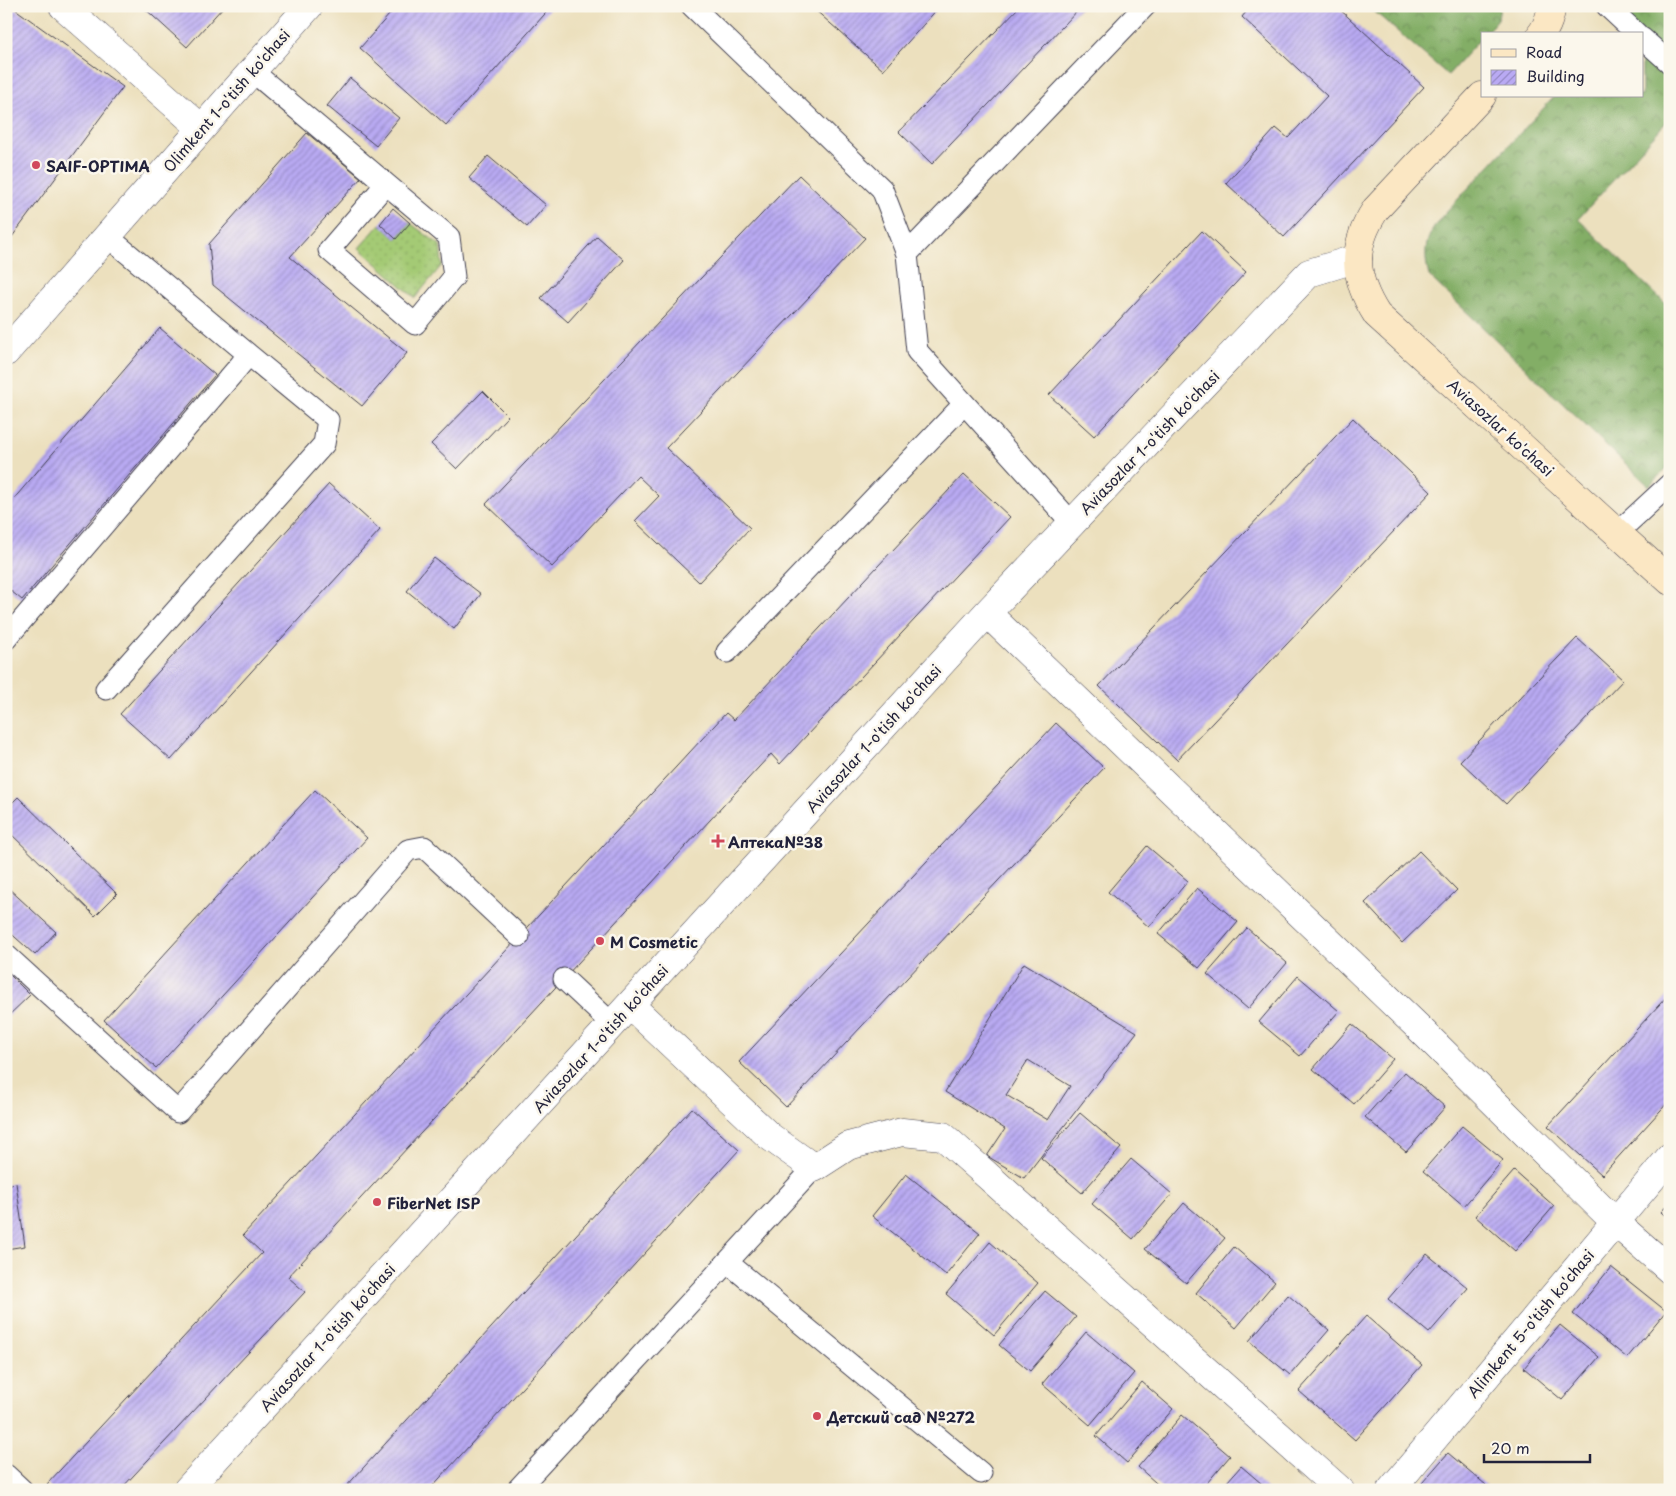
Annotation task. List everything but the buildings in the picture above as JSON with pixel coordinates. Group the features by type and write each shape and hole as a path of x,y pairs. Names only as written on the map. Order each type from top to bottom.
{"main road":[{"path":"1358,258 1363,231 1376,209 1481,97"},
{"name":"Aviasozlar ko'chasi","path":"1358,258 1362,289 1377,315 1670,582"}],"street":[{"path":"63,6 201,128"},
{"name":"Olimkent 1-o'tish ko'chasi","path":"6,352 309,6"},
{"path":"1546,23 1567,6"},
{"name":"Aviasozlar 1-o'tish ko'chasi","path":"187,1490 987,613 1309,273 1358,258"},
{"path":"987,613 1419,1028 1615,1222 1670,1270"},
{"path":"621,1014 769,1136 814,1168 848,1146 902,1132 943,1136 1340,1490"},
{"name":"Alimkent 5-o'tish ko'chasi","path":"1391,1490 1670,1157"}],"lane":[{"path":"692,6 882,189 907,254 917,351 1072,523"},
{"path":"907,254 1144,6"},
{"path":"1607,6 1635,32"},
{"path":"1644,40 1670,64"},
{"path":"252,71 449,237 454,277 415,324 329,250 386,184"},
{"path":"106,689 324,444 328,420 107,236"},
{"path":"9,630 248,354"},
{"path":"727,652 964,404"},
{"path":"1617,533 1670,484"},
{"path":"6,955 178,1112 408,850 424,847 519,936"},
{"path":"564,979 621,1014"},
{"path":"517,1490 814,1168"},
{"path":"727,1262 981,1473"},
{"path":"6,1475 22,1490"}],"green space":[{"path":"1368,6 1500,6 1498,19 1487,32 1481,32 1481,38 1448,75"},
{"path":"1640,6 1670,6 1670,118 1578,219 1670,308 1670,465 1649,486 1429,276 1426,258 1429,236 1444,214 1553,98 1644,98 1644,32 1616,32"},
{"path":"410,223 440,245 442,265 415,298 359,248 380,224 396,239"}],"place":[{"name":"SAIF-OPTIMA","path":"36,165"},
{"name":"Аптека№38","path":"718,841"},
{"name":"M Cosmetic","path":"600,941"},
{"name":"FiberNet ISP","path":"377,1202"},
{"name":"Детский сад №272","path":"817,1416"}]}
